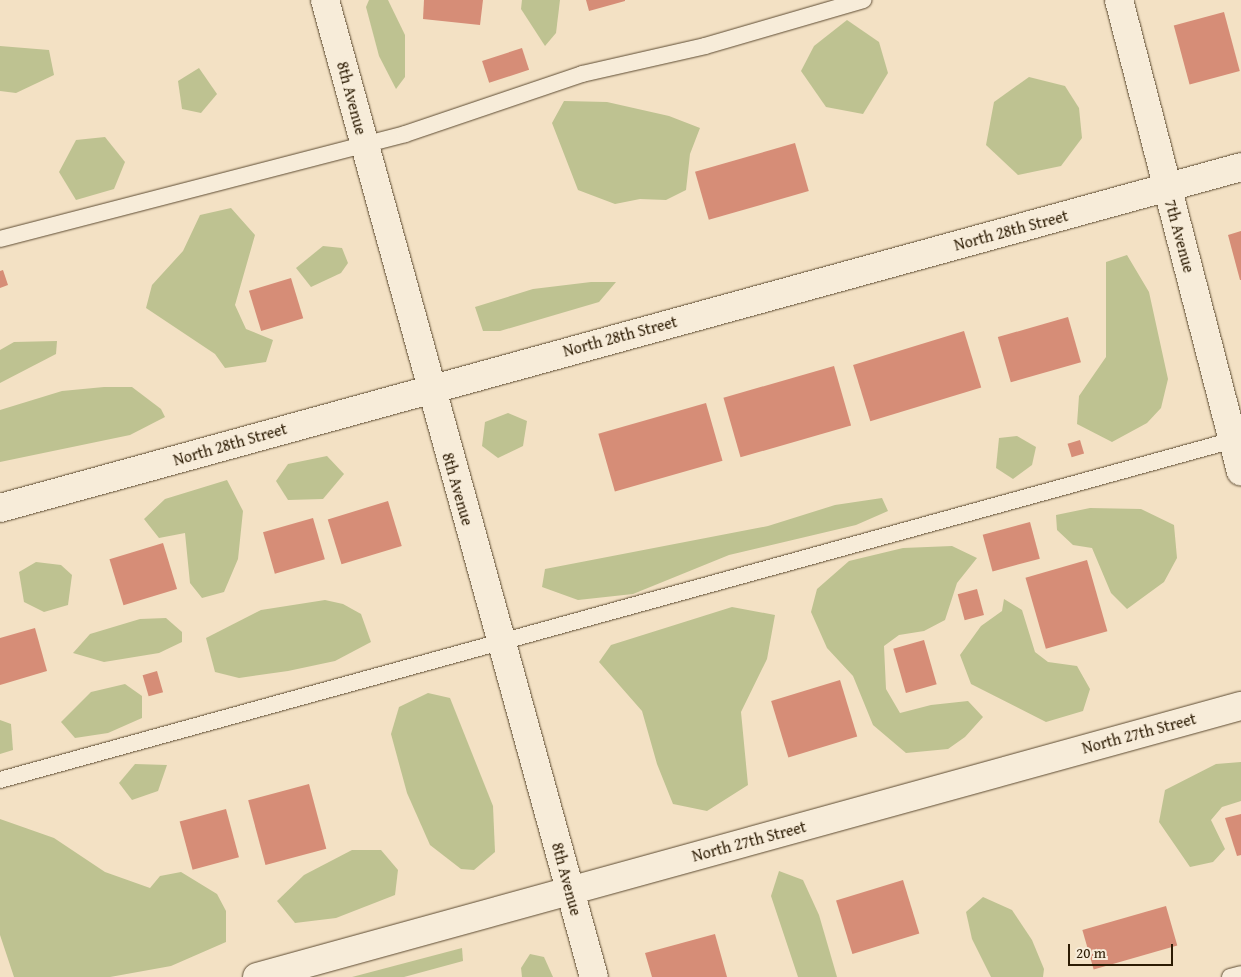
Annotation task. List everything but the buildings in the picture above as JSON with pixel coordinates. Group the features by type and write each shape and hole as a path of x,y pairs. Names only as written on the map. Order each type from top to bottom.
{"street":[{"name":"8th Avenue","path":"325,0 430,388 594,977"},
{"name":"7th Avenue","path":"1119,0 1167,187 1237,439 1241,471"},
{"name":"North 28th Street","path":"0,508 430,388 1241,167"},
{"name":"North 27th Street","path":"257,977 1241,706"}],"lane":[{"path":"0,239 405,134 582,74 706,46 863,0"},
{"path":"0,780 502,644 1237,439"},
{"path":"1230,977 1241,974"}],"green space":[{"path":"369,0 388,0 405,35 405,77 396,89 379,56 366,7"},
{"path":"522,0 560,0 556,33 545,46 521,9"},
{"path":"847,20 879,42 888,73 863,114 826,107 801,71 814,46"},
{"path":"0,46 49,50 54,75 16,93 0,91"},
{"path":"199,68 217,94 201,113 182,109 178,81"},
{"path":"1029,77 1065,86 1079,108 1082,138 1061,166 1018,175 986,145 994,102"},
{"path":"564,101 607,102 669,116 700,128 690,154 686,190 666,200 640,199 615,204 578,190 552,123"},
{"path":"105,137 125,162 114,189 76,200 59,172 76,140"},
{"path":"231,208 255,235 235,305 246,329 273,340 266,362 225,368 215,354 146,308 152,285 183,251 200,215"},
{"path":"323,246 342,248 348,263 341,273 311,287 296,268"},
{"path":"1127,255 1149,292 1168,379 1161,408 1147,423 1112,442 1077,424 1079,396 1106,357 1106,262"},
{"path":"591,282 616,282 599,302 500,331 483,331 475,307 533,289"},
{"path":"57,341 56,354 0,383 0,350 14,342"},
{"path":"104,387 132,387 161,409 165,417 130,435 0,462 0,410 62,391"},
{"path":"508,413 527,421 523,446 498,458 482,446 485,422"},
{"path":"1017,436 1036,447 1032,465 1013,479 996,468 999,438"},
{"path":"327,456 344,474 323,499 288,500 276,481 288,464"},
{"path":"227,480 243,511 238,559 224,592 202,598 190,583 185,533 159,538 144,519 165,499"},
{"path":"882,498 888,511 856,525 729,555 633,594 578,600 542,587 545,569 768,526 835,505"},
{"path":"1090,508 1141,509 1174,525 1177,558 1164,582 1127,609 1111,593 1092,548 1073,545 1057,530 1056,515"},
{"path":"952,546 977,558 957,583 945,620 924,631 899,635 884,646 886,689 900,713 931,705 968,701 983,717 965,737 948,749 906,753 873,725 853,676 827,648 811,612 817,589 849,561 903,548"},
{"path":"36,562 61,565 72,575 68,605 44,612 24,602 19,572"},
{"path":"1004,599 1022,610 1035,652 1048,662 1077,666 1090,689 1083,711 1046,722 971,684 960,655 981,626 1002,611"},
{"path":"325,600 343,604 361,614 371,642 335,661 288,671 239,678 215,672 206,638 261,610"},
{"path":"732,607 775,615 767,659 741,712 748,785 707,811 673,804 657,764 642,711 599,662 611,645"},
{"path":"166,618 182,632 182,642 159,653 104,662 73,653 90,634 140,619"},
{"path":"125,684 142,696 142,718 108,733 75,738 61,722 91,692"},
{"path":"428,693 450,698 493,806 495,852 474,870 461,869 430,845 407,793 391,734 399,707"},
{"path":"0,720 11,724 13,750 0,754"},
{"path":"1241,762 1241,801 1222,807 1211,820 1225,849 1213,862 1190,867 1159,822 1165,790 1216,764"},
{"path":"135,764 167,765 158,791 132,800 119,783"},
{"path":"0,819 54,838 105,872 150,888 160,876 181,872 217,894 226,911 226,942 171,966 110,977 14,977 0,935"},
{"path":"352,850 381,850 398,870 395,895 336,918 295,923 277,901 304,875"},
{"path":"779,871 803,880 819,915 837,977 798,977 771,896"},
{"path":"983,897 1012,910 1032,940 1044,969 1043,977 991,977 972,939 966,912"},
{"path":"462,948 463,961 404,977 352,977"},
{"path":"530,954 544,957 553,977 522,977 521,968"}]}
